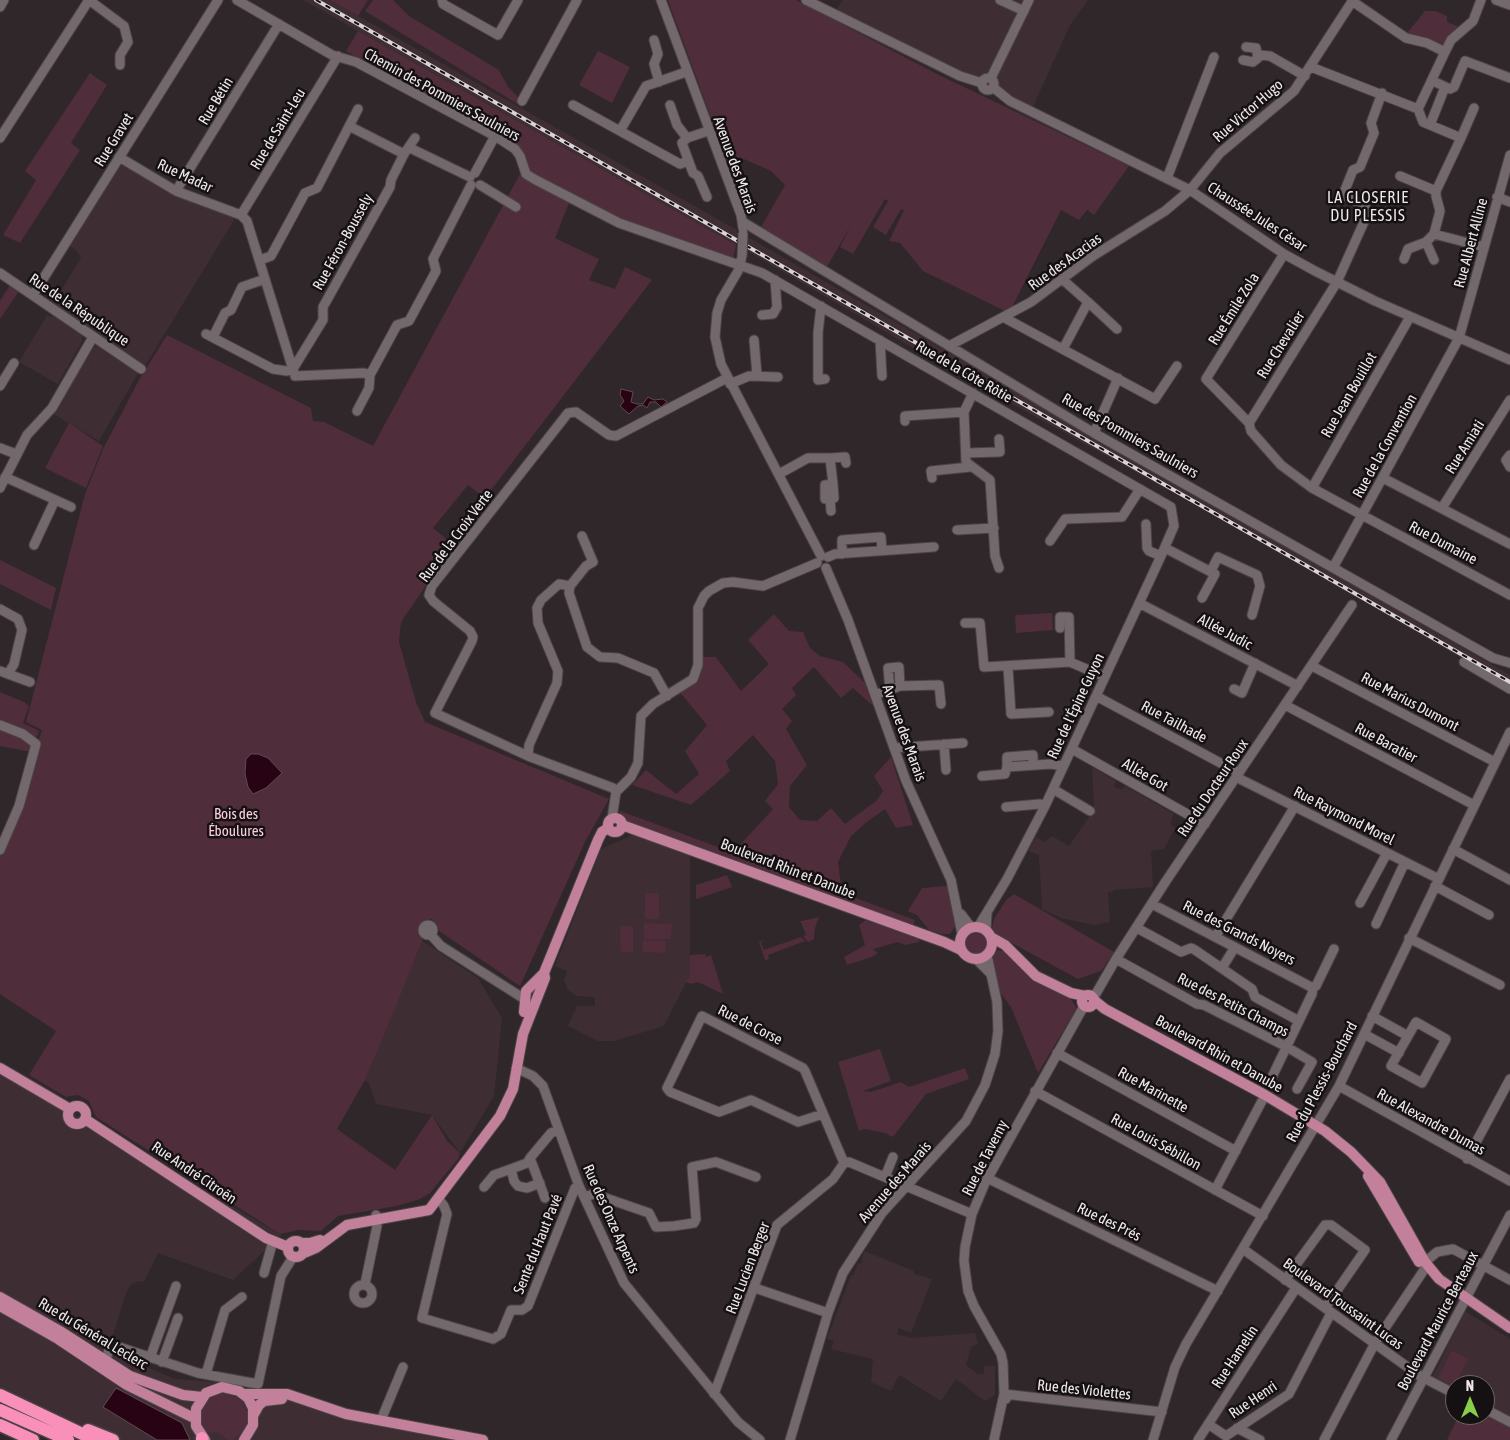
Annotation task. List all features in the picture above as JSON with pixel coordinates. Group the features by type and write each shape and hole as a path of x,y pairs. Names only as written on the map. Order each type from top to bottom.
{"highway":[{"path":"0,1395 95,1440"},
{"path":"22,1405 113,1440"},
{"path":"0,1410 68,1440"},
{"path":"0,1425 33,1440"}],"main road":[{"path":"299,1251 316,1248 337,1228 376,1217 429,1210 506,1106 513,1088 529,994 544,973 598,840 608,828 608,823 612,818 620,820 622,824 620,830 615,832 608,828"},
{"name":"Boulevard Rhin et Danube","path":"622,824 944,942 961,950"},
{"path":"944,942 981,930 988,952"},
{"name":"Boulevard Rhin et Danube","path":"981,930 1006,948 1036,976 1088,1003 1105,1009 1265,1095 1316,1128 1324,1131 1351,1152 1380,1182 1425,1266 1464,1301 1510,1336"},
{"path":"961,936 961,950 967,957 976,959 988,952 1006,948"},
{"name":"Rue André Citroën","path":"0,1068 70,1109 74,1106 81,1106 86,1112 85,1119 273,1241 288,1247 294,1241 299,1251"},
{"name":"Rue du Général Leclerc","path":"0,1297 67,1335 130,1376 183,1395 202,1397"},
{"name":"Boulevard Rhin et Danube","path":"1464,1301 1510,1328"},
{"name":"Rue du Général Leclerc","path":"0,1306 58,1339 127,1385 194,1418"},
{"path":"203,1439 197,1430 194,1418 197,1404 211,1390 222,1387 234,1389 244,1394 251,1403 254,1414"},
{"path":"244,1394 282,1393 330,1410 381,1417 482,1440"},
{"path":"244,1440 252,1430 254,1414 259,1405 270,1399 310,1402"}],"street":[{"path":"0,7 4,0"},
{"path":"0,138 89,0 124,26 128,42 120,56 120,65"},
{"name":"Rue Gravet","path":"33,295 218,0"},
{"name":"Chemin des Pommiers Saulniers","path":"236,0 338,56 365,66 497,138 518,153 526,174 602,215 670,242 741,261"},
{"path":"442,0 443,4 498,35 518,0"},
{"path":"522,101 578,0"},
{"name":"Avenue des Marais","path":"661,0 743,222 741,261 721,300 715,324 717,349 729,381 822,559 820,568 826,568 848,620 931,850 951,880 961,936"},
{"path":"806,0 960,76 982,83 985,79 992,83 1029,0"},
{"path":"1000,0 1024,11"},
{"path":"1353,0 1406,38 1427,43 1445,52"},
{"name":"Rue Victor Hugo","path":"1190,190 1220,153 1289,95 1305,76 1353,0"},
{"path":"1462,138 1423,122 1420,108 1451,40 1473,22 1481,0"},
{"path":"1496,0 1510,5"},
{"name":"Rue Bétin","path":"176,191 279,24"},
{"path":"654,40 658,54 654,64 659,82"},
{"path":"1246,47 1256,48 1258,55"},
{"path":"1243,60 1253,62 1258,55"},
{"path":"1258,55 1270,56 1305,76"},
{"name":"Rue de Saint-Leu","path":"241,215 338,56"},
{"path":"1168,178 1214,58"},
{"path":"1433,81 1445,87 1454,87 1465,61 1510,78"},
{"path":"1311,67 1420,108"},
{"path":"620,131 646,86 686,72"},
{"name":"Chaussée Jules César","path":"992,83 1010,101 1190,190 1284,254 1336,282 1510,360"},
{"path":"1430,125 1445,87"},
{"name":"Rue Chevalier","path":"1249,423 1336,282 1368,213 1364,205 1343,195 1353,170 1360,167 1374,133 1371,123 1382,93"},
{"path":"574,105 680,164 688,161"},
{"path":"670,105 677,125 687,138"},
{"path":"1404,259 1408,250 1426,242 1434,234 1440,211 1436,191 1462,138 1474,108"},
{"path":"260,260 271,256 305,193 317,188 358,109"},
{"path":"349,126 475,179 516,207"},
{"path":"707,197 698,176 692,174 682,144 687,138 708,131"},
{"name":"Rue Féron-Boussely","path":"293,369 323,320 323,307 415,138"},
{"path":"357,411 369,388 370,375 398,324 409,321 436,271 433,259 497,138"},
{"name":"Rue Albert Alline","path":"1459,338 1510,155"},
{"name":"Rue Madar","path":"119,158 176,191 241,215"},
{"path":"1400,176 1436,191"},
{"name":"Rue des Acacias","path":"949,346 1031,302 1062,279 1165,211 1190,190"},
{"path":"1497,198 1510,202"},
{"path":"241,215 247,221 295,376 354,373 370,375"},
{"name":"Rue des Pommiers Saulniers","path":"743,222 1094,433 1334,566 1493,658 1510,663"},
{"path":"1434,234 1484,247"},
{"path":"1426,242 1434,260"},
{"name":"Rue Émile Zola","path":"1206,379 1284,254"},
{"name":"Rue de la Côte Rôtie","path":"741,261 1171,507"},
{"name":"Rue de la République","path":"0,273 142,369"},
{"path":"265,279 242,287 231,310 225,313 210,335 273,369 287,371 293,369"},
{"path":"1062,279 1117,329"},
{"path":"762,314 773,314 777,307 775,280"},
{"path":"1063,349 1088,302"},
{"path":"821,306 818,333 818,380 826,379"},
{"name":"Rue Jean Bouillot","path":"1312,488 1410,316"},
{"path":"1003,317 1155,399 1177,366"},
{"path":"0,488 27,435 52,408 93,337"},
{"name":"Rue de la Convention","path":"1334,566 1459,338"},
{"path":"754,340 757,375"},
{"path":"880,340 882,376"},
{"path":"0,386 14,366"},
{"path":"729,381 757,375 778,377"},
{"path":"1094,433 1118,378"},
{"name":"Rue Dumaine","path":"1206,379 1249,423 1251,431 1281,465 1312,488 1510,595"},
{"name":"Rue de la Croix Verte","path":"616,792 613,788 528,756 435,713 472,641 472,637 470,631 433,601 429,595 432,586 564,417 573,412 580,414 610,435 616,436 729,381"},
{"path":"973,393 964,412 966,462 990,480 995,556 999,568"},
{"name":"Rue Amiati","path":"1442,508 1510,400"},
{"path":"906,421 905,416 964,412"},
{"path":"966,453 1000,452 999,439"},
{"path":"0,448 16,454"},
{"path":"1510,454 1506,460 1510,467"},
{"path":"779,474 808,458 845,457 846,463"},
{"path":"830,458 833,484 825,485 825,499 830,498 830,511"},
{"path":"932,478 931,471 970,466"},
{"path":"5,477 71,507"},
{"path":"1383,478 1510,544"},
{"path":"1050,541 1065,519 1122,517 1140,489"},
{"path":"34,545 55,500"},
{"name":"Rue de l'Épine Guyon","path":"981,930 988,910 1007,879 1045,806 1163,552 1174,523 1171,507"},
{"path":"1146,524 1147,548 1149,551 1163,552 1215,574 1202,598"},
{"path":"957,530 994,528"},
{"path":"582,536 593,562 586,566 570,586 570,603 590,650 600,657 618,658 654,673 667,696"},
{"path":"842,554 842,540 881,538 882,550"},
{"path":"612,818 616,792 631,777 638,763 641,716 653,704 693,680 698,665 698,608 709,591 723,583 733,582 763,586 822,559 842,554 934,547"},
{"path":"1211,571 1218,557 1257,575 1260,586 1252,616"},
{"path":"528,756 529,745 557,683 558,671 538,623 537,608 541,600 559,584 570,586"},
{"name":"Allée Judic","path":"1139,603 1298,686"},
{"name":"Rue du Docteur Roux","path":"1088,1003 1352,605"},
{"path":"0,609 14,616 21,625 16,659 4,672 30,682"},
{"path":"1060,628 1060,617 1069,617 1070,662"},
{"path":"965,622 980,622 984,668 1070,662 1105,677"},
{"path":"1464,662 1510,689"},
{"path":"1234,689 1242,693 1255,664"},
{"name":"Rue Marius Dumont","path":"1312,666 1495,762"},
{"path":"890,690 888,668 899,667 900,686"},
{"path":"1008,667 1010,714 1049,712"},
{"path":"876,694 900,686 939,684 941,704"},
{"name":"Rue Tailhade","path":"1096,696 1238,775"},
{"name":"Rue Baratier","path":"1285,705 1474,805"},
{"path":"0,725 23,734 36,744 19,806 0,850"},
{"name":"Rue du Plessis-Bouchard","path":"1153,1440 1175,1367 1186,1344 1316,1128 1339,1086 1510,732"},
{"path":"894,748 963,743"},
{"path":"944,744 946,770"},
{"name":"Allée Got","path":"1072,749 1205,824"},
{"path":"982,776 1004,774 1007,767 1033,765 1063,766"},
{"name":"Rue Raymond Morel","path":"1238,775 1405,862 1489,915"},
{"path":"1053,789 1090,811"},
{"path":"1006,806 1040,804 1045,806"},
{"path":"1216,936 1295,806"},
{"path":"1453,850 1510,880"},
{"path":"1360,903 1387,853"},
{"path":"1376,924 1405,862"},
{"name":"Rue des Grands Noyers","path":"1152,904 1313,988"},
{"name":"Avenue des Marais","path":"957,906 981,930"},
{"path":"1136,928 1181,952 1191,948 1196,950 1252,989 1256,996 1298,1021"},
{"path":"430,934 449,951 529,994"},
{"path":"1410,938 1500,985"},
{"path":"1222,968 1235,947"},
{"path":"1272,1077 1312,994 1313,988 1316,986 1334,949"},
{"name":"Avenue des Marais","path":"790,1440 836,1287 862,1242 905,1186 966,1121 985,1085 995,1054 998,1031 997,1002 990,973 988,952"},
{"path":"976,959 990,973"},
{"name":"Rue des Petits Champs","path":"1116,959 1197,1004 1204,1005 1287,1047 1312,1062 1297,1089"},
{"name":"Rue de Taverny","path":"994,1440 1004,1394 1003,1363 974,1306 965,1280 964,1261 972,1214 987,1178 1057,1053 1088,1003"},
{"name":"Rue de Corse","path":"823,1114 798,1122 751,1100 719,1112 670,1092 667,1088 702,1016 803,1068 823,1114 844,1163"},
{"path":"1372,1016 1408,1036"},
{"path":"1416,1022 1446,1039 1422,1083 1391,1066 1399,1053 1416,1022"},
{"path":"1364,1034 1399,1053"},
{"name":"Rue Marinette","path":"1057,1053 1236,1151"},
{"name":"Rue des Onze Arpents","path":"516,1065 533,1076 543,1086 579,1186 624,1283 738,1422 760,1440"},
{"path":"1467,1159 1510,1079"},
{"name":"Rue Alexandre Dumas","path":"1339,1086 1467,1159 1510,1180"},
{"name":"Rue Louis Sébillon","path":"1035,1092 1263,1216"},
{"path":"1214,1190 1262,1101"},
{"path":"484,1187 494,1175 527,1163 551,1133 558,1130"},
{"path":"885,1177 893,1157"},
{"path":"530,1158 545,1198"},
{"path":"584,1197 594,1194 649,1213 656,1227 674,1226 694,1223 696,1219 692,1166 716,1162 756,1177"},
{"path":"844,1163 849,1162 972,1214"},
{"name":"Rue Lucien Berger","path":"714,1394 778,1225 833,1179 844,1163"},
{"path":"510,1170 518,1186 527,1188 540,1183"},
{"name":"Rue des Prés","path":"987,1178 1218,1291"},
{"name":"Sente du Haut Pavé","path":"438,1198 447,1214 422,1318 493,1339 498,1338 509,1312 522,1310 528,1306 575,1188 579,1186"},
{"name":"Boulevard Maurice Berteaux","path":"1391,1440 1510,1215"},
{"path":"365,1284 376,1217"},
{"name":"Rue Henri","path":"1208,1424 1226,1436 1289,1394 1328,1310 1365,1250 1331,1225 1325,1225 1285,1280"},
{"path":"264,1273 273,1241"},
{"name":"Boulevard Toussaint Lucas","path":"1243,1249 1424,1378 1445,1389"},
{"path":"1324,1440 1375,1343 1425,1266 1437,1252 1453,1249 1510,1280"},
{"path":"107,1356 113,1346 206,1374 258,1384 281,1276 299,1251"},
{"path":"150,1358 176,1286"},
{"path":"755,1288 828,1313"},
{"name":"Rue Hamelin","path":"1198,1440 1296,1288"},
{"path":"206,1374 226,1310 242,1297"},
{"path":"162,1362 178,1318"},
{"path":"381,1417 402,1367"},
{"name":"Rue des Violettes","path":"1004,1394 1162,1412"},
{"path":"1495,1414 1510,1422"},
{"path":"1237,1428 1260,1440"}],"shaded area":[{"path":"303,0 330,0 737,230 736,245"},
{"path":"843,0 1088,0 1070,25 1031,111 836,10"},
{"path":"124,165 167,192 233,216 234,220 145,366 53,303 81,258 76,250 69,246 119,166"},
{"path":"746,236 1510,675 1510,686 1201,508 947,368 746,250"},
{"path":"47,315 51,317 53,315 82,335 82,341 58,384 19,362"},
{"path":"95,346 98,346 138,373 99,441 52,413"},
{"path":"621,389 633,392 631,402 637,404 643,404 648,397 654,400 663,399 667,402 661,407 656,402 650,402 647,408 643,405 638,406 629,414 620,406 624,401 620,395"},
{"path":"251,754 258,754 268,758 282,773 266,788 253,794 248,787 245,774 246,759"},
{"path":"1092,767 1116,781 1114,787 1122,790 1125,786 1174,814 1170,824 1175,828 1164,849 1151,851 1153,887 1113,890 1113,892 1108,893 1110,922 1094,925 1061,918 1042,909 1039,855 1028,851 1036,837 1045,842 1052,836 1069,846 1094,810"},
{"path":"635,834 690,856 690,975 664,1026 614,1041 598,1041 568,1026 577,1006 595,1006 595,997 576,996 568,990 564,980 567,971 555,966 601,849"},
{"path":"422,941 478,978 502,1018 494,1096 460,1153 432,1115 376,1104 369,1083 365,1080"},
{"path":"0,1061 31,1079 47,1098 283,1236 280,1236 233,1280 158,1253 144,1282 138,1281 130,1285 125,1296 112,1338 117,1355 175,1379 226,1383 246,1390 486,1440 112,1440 0,1388"},
{"path":"864,1251 914,1271 914,1274 932,1279 911,1333 899,1328 897,1334 911,1338 975,1333 978,1344 971,1347 966,1365 978,1374 984,1374 984,1366 995,1366 995,1395 985,1401 956,1379 941,1401 899,1375 891,1391 871,1382 873,1359 831,1349 834,1341 827,1339 851,1275 853,1276 858,1263 861,1264"},
{"path":"1465,1311 1510,1339 1510,1416 1495,1409 1495,1375 1445,1375 1445,1384 1432,1378"},
{"path":"116,1388 182,1423 190,1440 157,1440 103,1407"}],"green space":[{"path":"330,0 368,0 358,16"},
{"path":"373,0 393,0 409,16 499,70 508,87 522,101 519,105 365,11"},
{"path":"668,0 796,0 935,73 1129,166 1094,215 1087,210 1079,220 1061,210 1011,309 1005,311 923,271 900,243 889,241 904,210 901,209 886,235 873,227 888,201 885,199 853,254 840,247 851,225 827,267 760,229 785,185 771,171 744,159 728,164"},
{"path":"1425,11 1435,11 1447,16 1447,22 1462,28 1445,43 1439,45 1410,36 1407,33"},
{"path":"358,31 736,245 733,259 620,220 530,171 523,151 509,139 346,51"},
{"path":"598,51 630,67 612,103 579,85"},
{"path":"90,73 107,85 71,143 80,150 20,243 3,235 36,180 25,171"},
{"name":"Bois des Éboulures","path":"520,174 569,203 555,238 599,259 589,280 615,289 625,267 652,280 485,498 468,485 433,528 454,545 401,622 399,642 416,702 425,722 609,799 585,842 520,986 439,931 437,924 431,919 424,921 420,928 422,941 394,1011 365,1080 337,1129 395,1170 432,1115 447,1141 460,1153 458,1159 430,1193 420,1199 397,1206 338,1216 321,1231 299,1230 280,1234 96,1117 89,1101 78,1095 66,1097 29,1075 56,1031 0,994 0,856 42,730 26,722 85,494 103,449 139,380 167,335 311,408 313,421 324,422 373,446"},
{"path":"10,285 19,291 0,319 0,301"},
{"path":"69,423 103,446 86,488 45,468"},
{"path":"0,560 56,588 51,610 0,584"},
{"path":"1052,613 1053,630 1016,633 1015,615"},
{"path":"774,614 789,631 803,632 810,648 820,656 843,662 865,683 873,706 853,688 841,698 814,667 792,688 796,695 782,709 792,721 786,729 807,765 790,786 789,807 800,820 817,821 831,808 845,824 876,801 883,791 874,776 891,757 913,825 896,828 885,809 868,821 851,836 838,862 841,885 738,847 773,809 765,801 778,784 775,761 753,735 726,761 730,771 691,805 632,785 646,770 676,794 699,774 685,751 707,725 678,690 693,679 698,657 716,657 741,691 769,664 748,640"},
{"path":"0,692 29,706 23,723 39,731 31,752 0,746"},
{"path":"618,810 915,920 912,928 628,822"},
{"path":"727,875 732,887 696,899 696,885"},
{"path":"947,886 958,923 950,934 942,934 929,930 917,915 908,911 922,888"},
{"path":"645,893 659,893 659,919 645,919"},
{"path":"1014,894 1114,952 1101,971 1078,979 999,936 992,928 994,919 1006,900"},
{"path":"819,917 814,939 808,942 803,936 806,935 801,922 797,922"},
{"path":"866,920 919,939 919,942 905,945 898,942 873,949 878,953 872,957 847,965 844,957 865,945 859,925"},
{"path":"644,923 672,924 671,939 644,939"},
{"path":"620,926 633,926 633,952 621,953"},
{"path":"976,931 984,935 988,943 984,951 976,955 968,951 964,943 968,935"},
{"path":"801,937 805,941 768,955 769,959 765,960 759,942 764,940 761,943 764,950"},
{"path":"643,940 666,941 665,953 642,952"},
{"path":"998,950 1005,952 1035,982 1071,999 1076,1007 1038,1073 1011,1007 1000,992 990,958"},
{"path":"705,954 706,957 711,955 723,994 698,982 691,984 686,982 690,975 690,955"},
{"path":"880,1049 891,1081 863,1091 871,1092 901,1082 909,1087 965,1068 969,1079 926,1094 893,1137 885,1133 864,1129 859,1131 838,1062"},
{"path":"1452,1351 1468,1359 1460,1375 1445,1375 1445,1382 1438,1378"},
{"path":"226,1393 241,1400 248,1413 246,1428 233,1440 228,1440 218,1432 205,1433 201,1424 201,1411 207,1399 216,1394"},
{"path":"1495,1419 1510,1427 1510,1440 1447,1440 1454,1425 1495,1425"}],"railway":[{"path":"316,0 1510,682"}],"district":[{"name":"LA CLOSERIE DU PLESSIS","path":"1368,207"}]}
